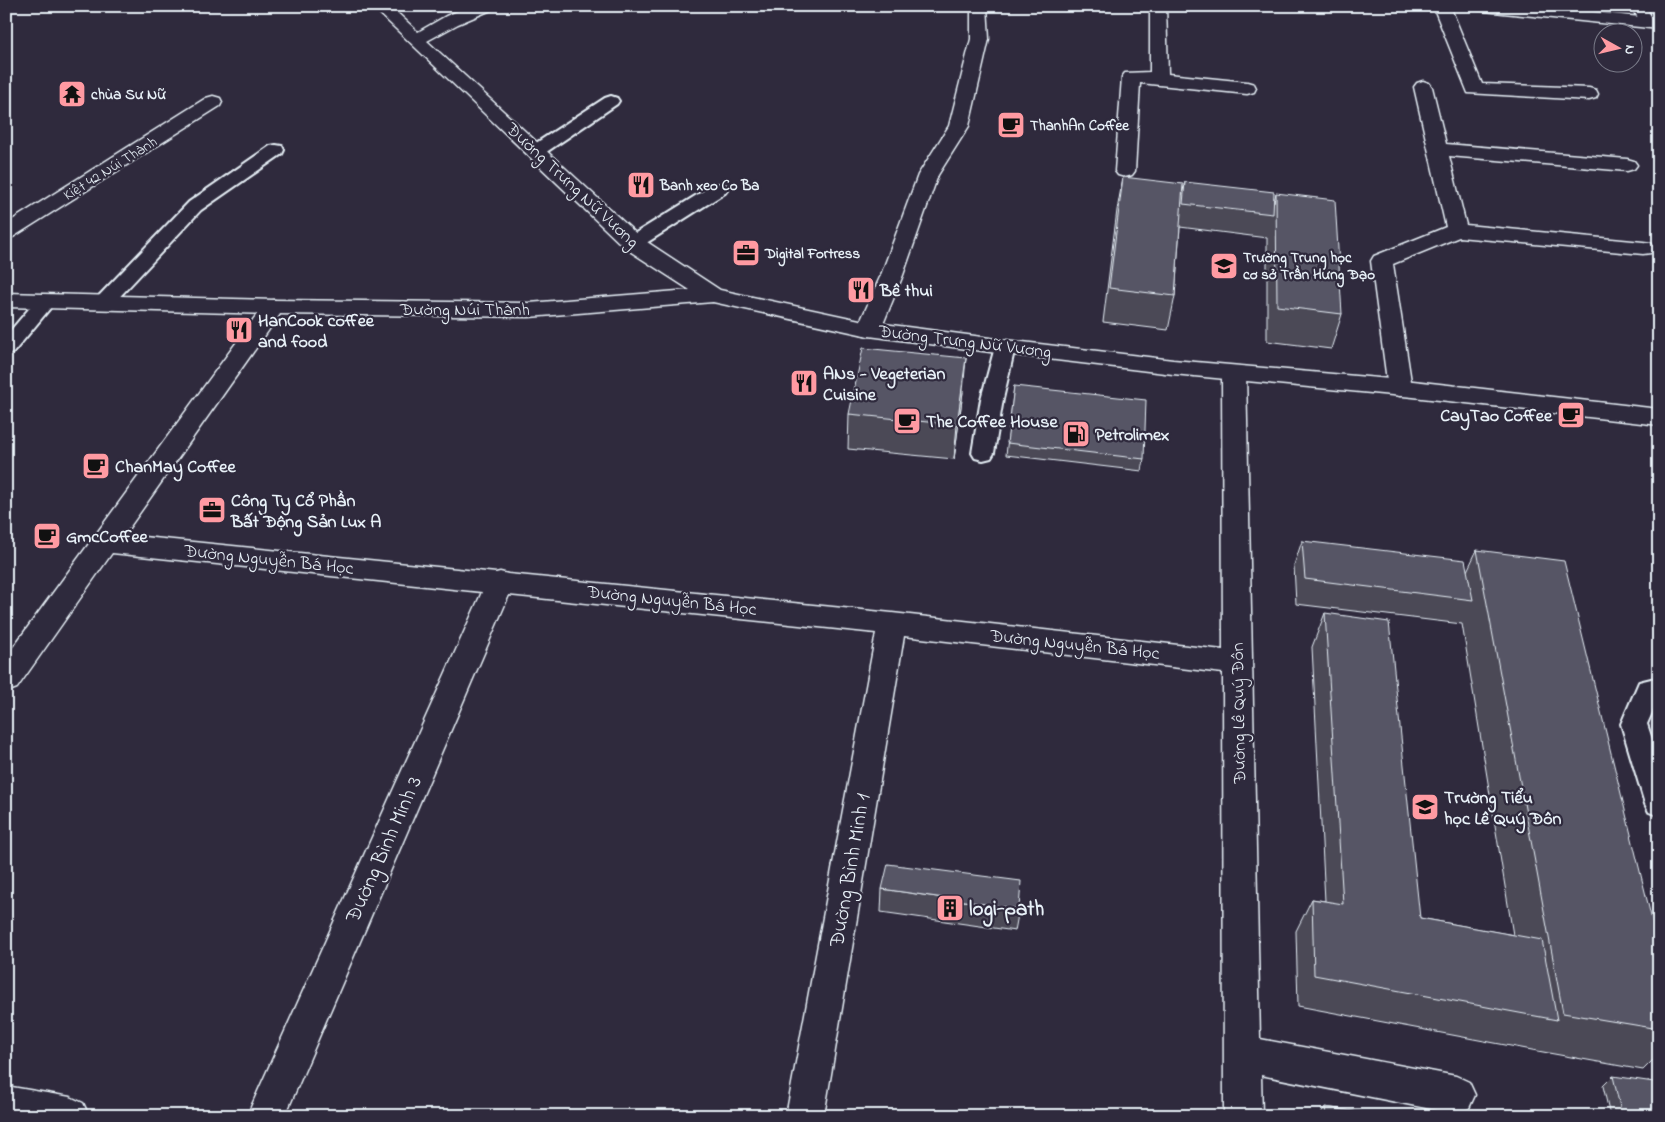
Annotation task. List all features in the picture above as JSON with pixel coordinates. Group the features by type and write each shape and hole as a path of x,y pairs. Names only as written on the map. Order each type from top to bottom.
{"street":[{"name":"Đường Trưng Nữ Vương","path":"380,6 634,243 713,295 869,329 1005,347 1659,417"},
{"path":"416,40 452,20 485,6"},
{"path":"869,329 892,274 928,174 959,126 980,39 979,6"},
{"path":"1158,6 1159,78"},
{"path":"1441,6 1475,90 1589,94"},
{"path":"1484,6 1566,10 1653,23"},
{"path":"1125,171 1131,77 1159,78 1247,88"},
{"path":"1423,88 1457,230"},
{"name":"Kiệt 42 Núi Thành","path":"6,233 214,102"},
{"path":"1438,149 1627,164"},
{"path":"1400,388 1382,261 1457,230 1643,248"},
{"name":"Đường Núi Thành","path":"6,300 274,307 529,310 713,295"},
{"path":"6,680 274,307"},
{"name":"Đường Lê Quý Đôn","path":"1234,373 1243,1116"},
{"name":"Đường Nguyễn Bá Học","path":"106,543 500,582 1237,663"},
{"name":"Đường Bình Minh 3","path":"266,1116 500,582"},
{"name":"Đường Bình Minh 1","path":"805,1116 892,624"},
{"path":"6,658 36,638"},
{"path":"1242,1053 1456,1095"},
{"path":"6,1105 70,1116"}],"lane":[{"path":"1638,6 1653,23"},
{"path":"536,151 611,101"},
{"path":"103,303 195,206 276,150"},
{"path":"634,243 719,189"},
{"path":"6,349 46,302"},
{"path":"983,453 992,399 1005,347"},
{"path":"1659,687 1648,689 1634,724 1659,804"}],"building":[{"path":"1123,177 1183,184 1175,296 1109,288"},
{"path":"1185,182 1274,192 1273,214 1183,204"},
{"path":"1276,193 1335,200 1342,314 1277,306"},
{"path":"863,348 966,358 957,425 849,414"},
{"name":"Petrolimex","path":"1014,386 1146,400 1144,459 1007,443"},
{"path":"1302,541 1465,560 1473,600 1305,579"},
{"path":"1477,550 1564,561 1659,949 1659,1029 1563,1013"},
{"path":"1325,613 1389,622 1420,918 1542,940 1557,1020 1314,975 1312,899 1343,904"},
{"path":"888,864 1021,881 1019,909 882,889"},
{"path":"1613,1076 1654,1082 1659,1101 1659,1116 1622,1116"},
{"path":"1325,1107 1386,1116 1326,1116"}],"place":[{"name":"chùa Sư Nữ","path":"72,94"},
{"name":"ThanhAn Coffee","path":"1011,125"},
{"name":"Banh xeo Co Ba","path":"641,185"},
{"name":"Digital Fortress","path":"746,253"},
{"name":"Trường Trung học cơ sở Trần Hưng Đạo","path":"1224,266"},
{"name":"Bê thui","path":"861,290"},
{"name":"HanCook coffee and food","path":"239,330"},
{"name":"ANs - Vegeterian Cuisine","path":"804,383"},
{"name":"CayTao Coffee","path":"1571,415"},
{"name":"The Coffee House","path":"907,421"},
{"name":"Petrolimex","path":"1076,434"},
{"name":"ChanMay Coffee","path":"96,466"},
{"name":"Công Ty Cổ Phần Bất Động Sản Lux A","path":"212,510"},
{"name":"GmcCoffee","path":"47,536"},
{"name":"Trường Tiểu học Lê Quý Đôn","path":"1425,807"},
{"name":"logi-path","path":"950,908"}]}
